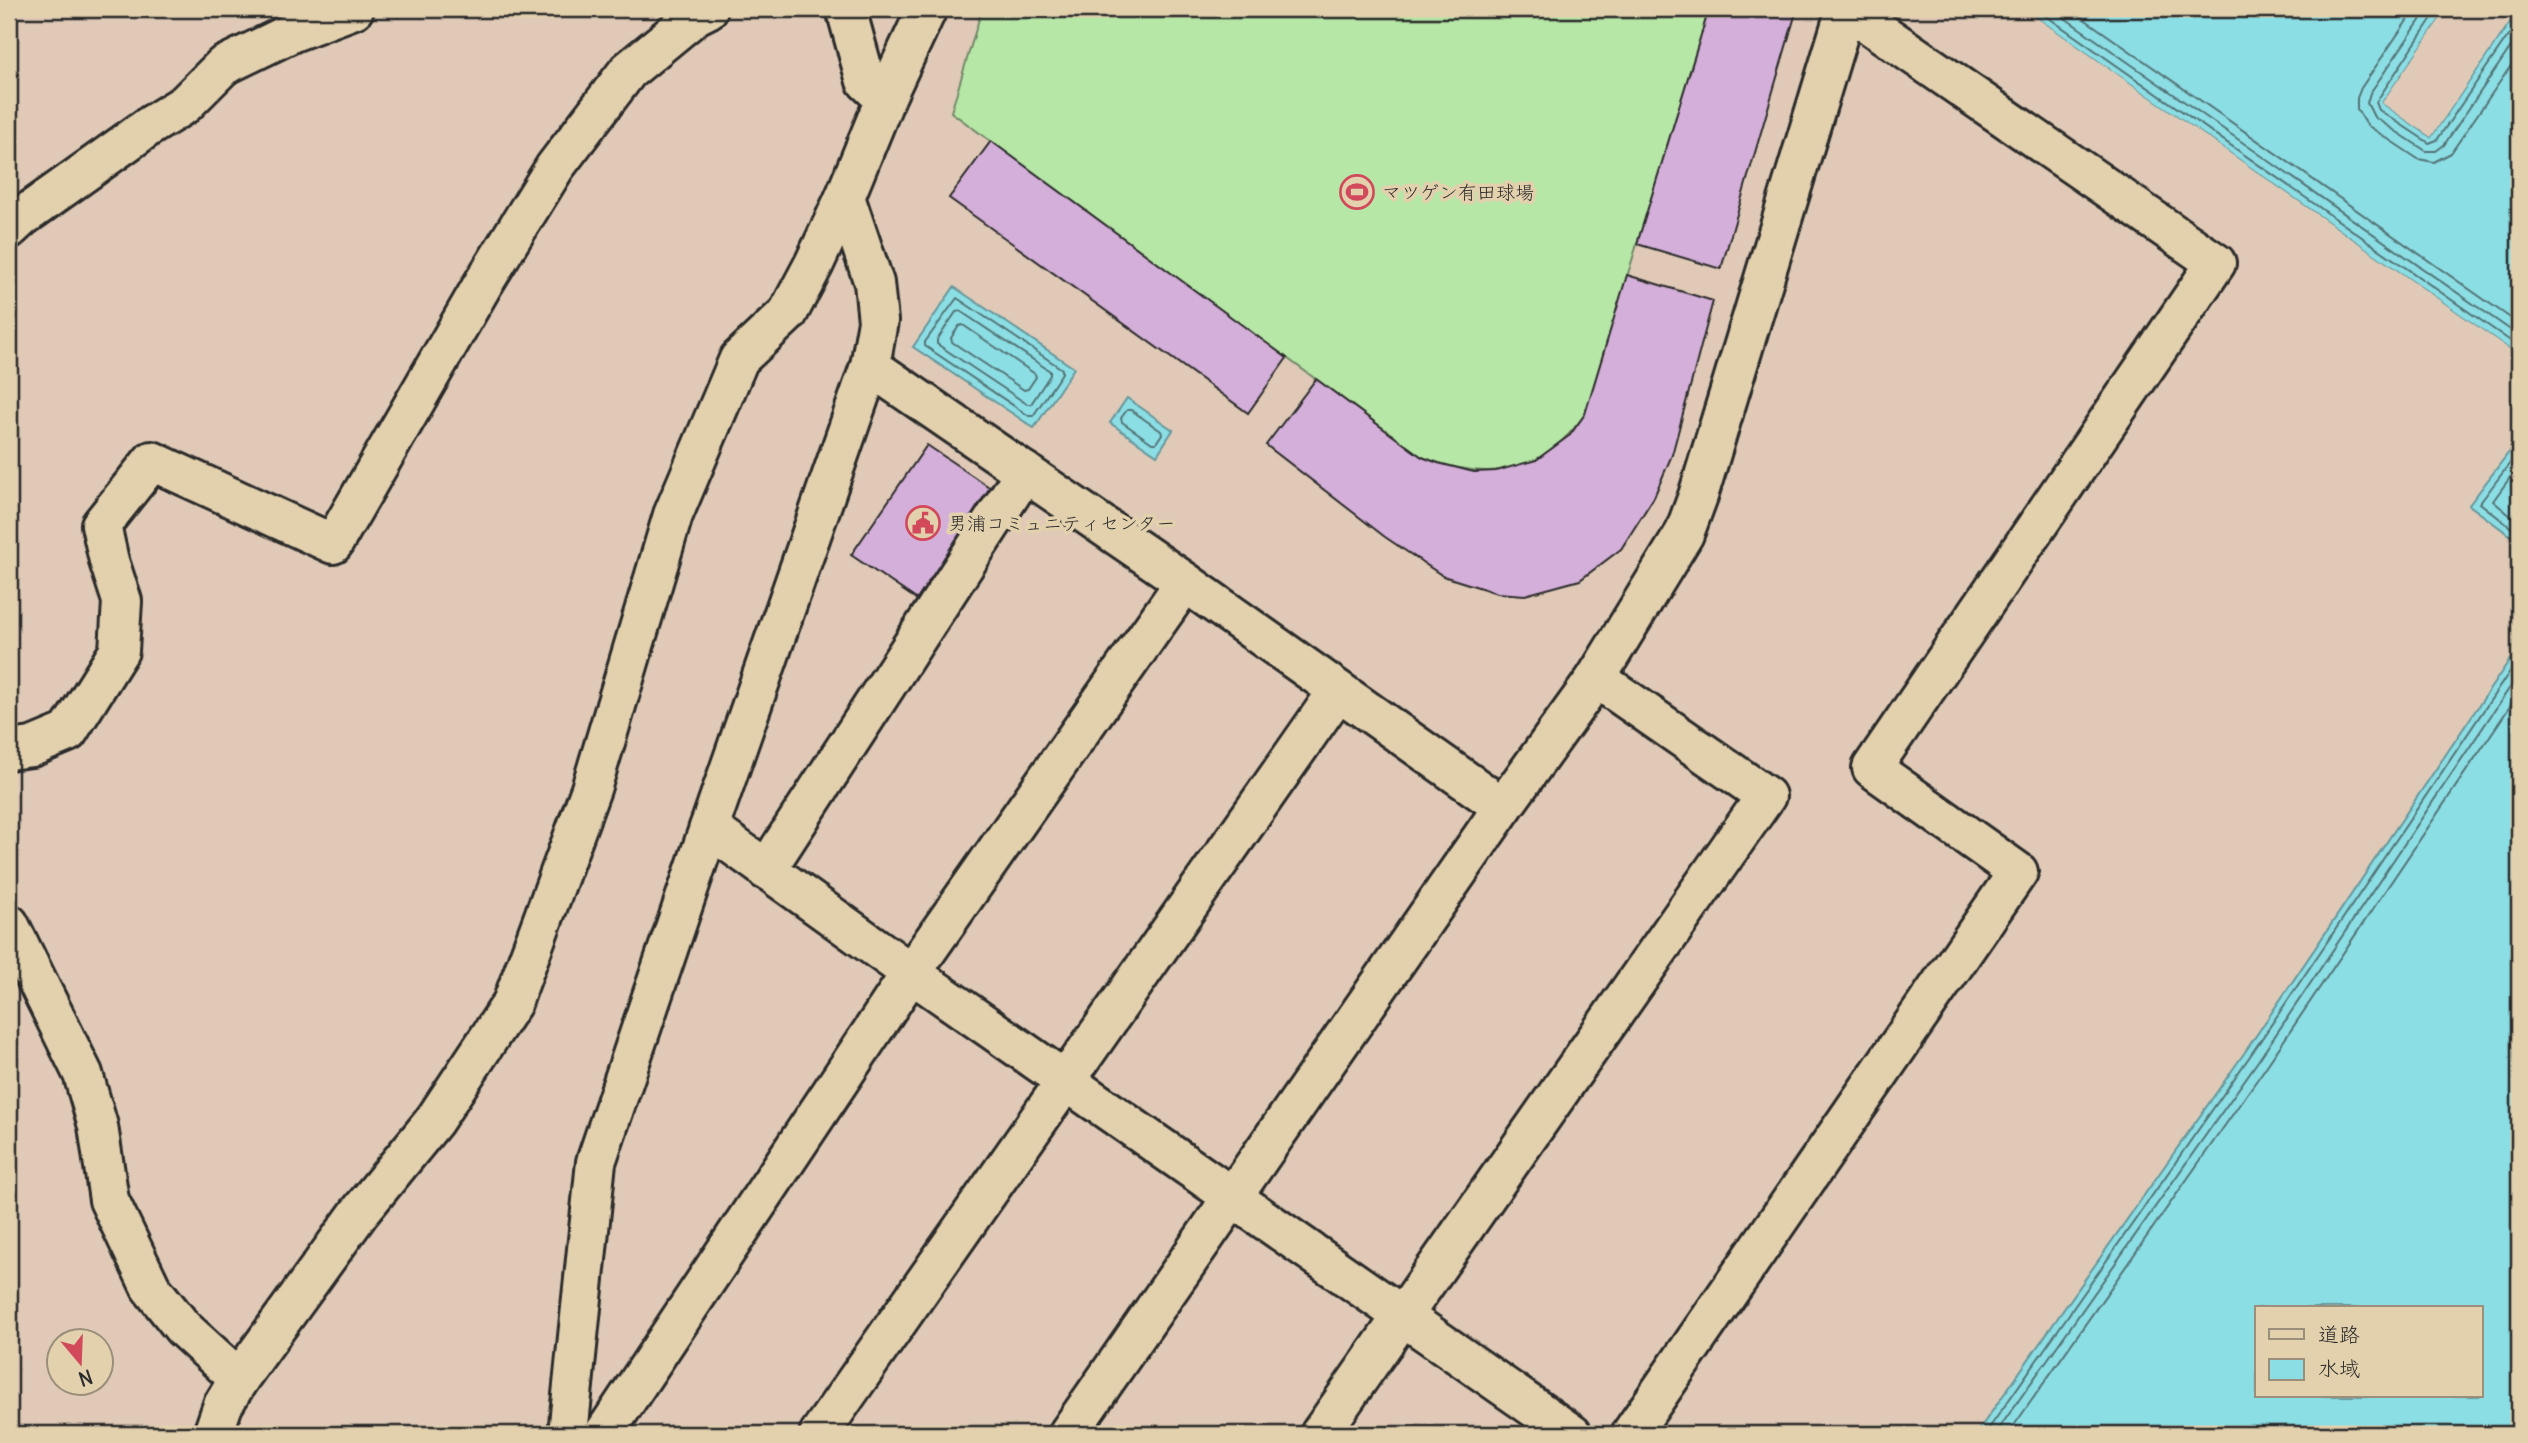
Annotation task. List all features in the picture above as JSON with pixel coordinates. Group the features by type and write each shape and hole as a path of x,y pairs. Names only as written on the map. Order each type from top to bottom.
{"street":[{"path":"9,229 148,127 185,104 223,66 293,32 354,9"},
{"path":"9,750 32,747 68,732 119,651 122,601 101,525 152,461 333,544 483,284 555,167 628,71 696,15 708,9"},
{"path":"846,9 866,81 885,99"},
{"path":"213,1434 223,1405 239,1379 359,1213 434,1121 512,1003 591,789 678,503 739,359 788,313 845,197 885,99 927,9"},
{"path":"1068,1434 1503,807 1597,678 1684,534 1698,496 1846,9 2216,263 1872,768 2018,872 1631,1434"},
{"path":"568,1434 596,1162 870,366 878,321 874,284 845,197"},
{"path":"870,366 1185,582 1503,807"},
{"path":"766,870 1026,472"},
{"path":"604,1434 911,974 1185,582"},
{"path":"1320,1434 1766,796 1597,678"},
{"path":"819,1434 1338,691"},
{"path":"709,828 911,974 1572,1434"},
{"path":"9,924 83,1074 98,1126 109,1200 151,1288 183,1328 239,1379"}],"green space":[{"name":"マツゲン有田球場","path":"982,9 1709,9 1585,414 1551,450 1513,468 1492,471 1470,470 1422,457 951,112"}],"water":[{"path":"2024,9 2447,9 2382,103 2431,137 2519,9 2519,356"},
{"path":"954,287 1074,368 1034,428 913,347"},
{"path":"1127,398 1173,430 1157,455 1110,423"},
{"path":"2519,439 2519,542 2469,505"},
{"path":"2519,646 2519,1434 1976,1434 2245,1052"}],"pier":[{"path":"2021,9 2519,356 2519,359"},
{"path":"2447,9 2450,10 2387,102 2430,132 2514,9 2518,9 2431,137 2382,103"}],"building":[{"path":"1709,9 1797,9 1721,269 1637,244"},
{"path":"991,141 1287,358 1248,413 949,198"},
{"path":"1627,275 1713,301 1672,455 1654,497 1621,549 1580,580 1525,595 1497,593 1443,576 1385,537 1266,445 1316,379 1422,457 1438,463 1474,472 1496,471 1536,460 1570,435 1585,414"},
{"name":"男浦コミュニティセンター","path":"927,445 995,491 919,601 851,555"}],"place":[{"name":"マツゲン有田球場","path":"1357,192"},
{"name":"男浦コミュニティセンター","path":"923,523"}]}
